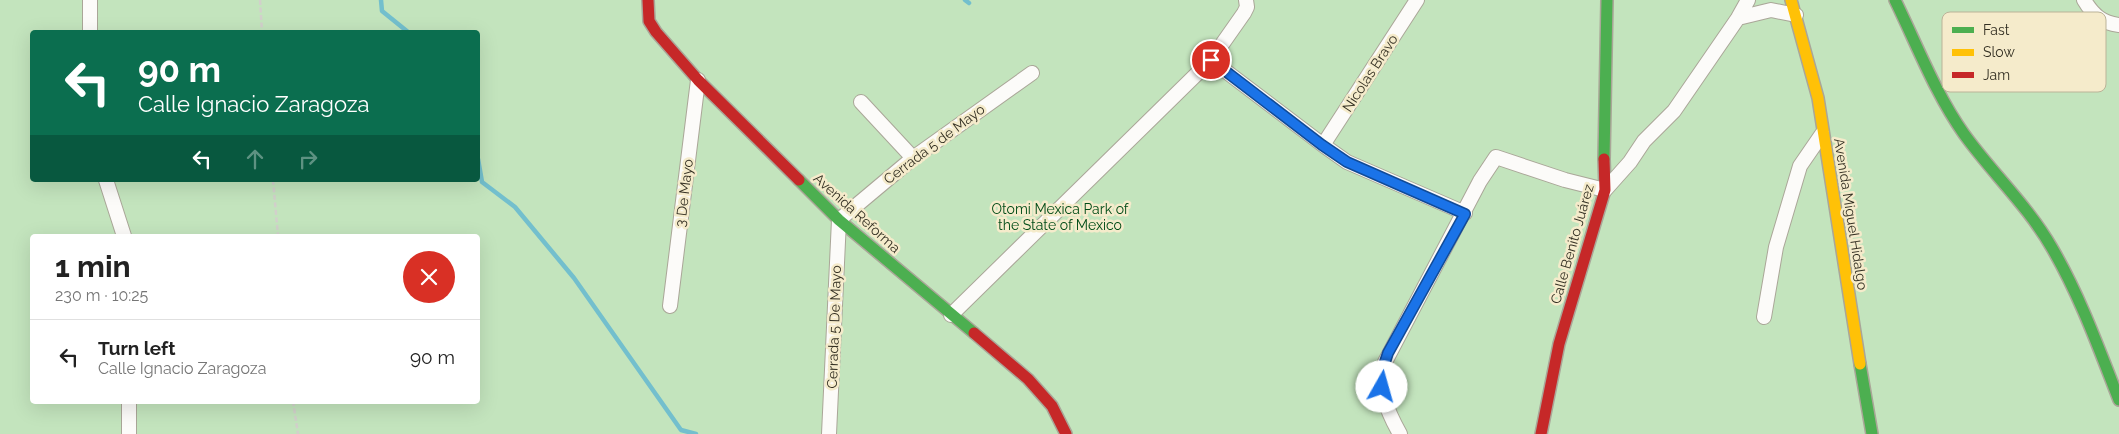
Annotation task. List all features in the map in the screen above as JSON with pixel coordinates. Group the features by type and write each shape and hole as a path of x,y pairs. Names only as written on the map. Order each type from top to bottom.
{"street":[{"path":"90,0 90,30"},
{"name":"Avenida Reforma","path":"648,0 649,21 656,32 698,80 839,220 1028,379 1052,406 1066,434"},
{"name":"Nicolas Bravo","path":"1322,145 1417,0"},
{"name":"Calle Benito Juárez","path":"1541,434 1559,344 1605,190 1607,0"},
{"path":"1400,434 1392,420 1383,395 1382,376 1385,362 1465,214 1480,181 1496,157 1565,180 1605,190 1630,162 1644,142 1674,111 1738,18 1748,0"},
{"name":"Avenida Miguel Hidalgo","path":"1791,0 1818,98 1822,134 1872,434"},
{"path":"1895,0 1931,76 1965,135 2009,188 2051,246 2088,323 2119,400"},
{"path":"2084,0 2092,12"},
{"path":"951,315 1211,60 1245,7"},
{"path":"1738,18 1771,10 1796,15"},
{"path":"2106,21 2119,25"},
{"path":"1211,60 1347,162 1465,214"},
{"name":"Cerrada 5 de Mayo","path":"839,220 913,158 1032,73"},
{"name":"3 De Mayo","path":"670,306 698,80"},
{"path":"861,102 913,158"},
{"path":"1764,317 1776,247 1800,166 1822,134"},
{"path":"107,182 123,234"},
{"name":"Cerrada 5 De Mayo","path":"829,434 839,220"},
{"path":"129,404 129,434"}],"path":[{"path":"260,0 262,30"},
{"path":"273,182 278,234"},
{"path":"293,404 298,434"}],"green space":[{"name":"Otomi Mexica Park of the State of Mexico","path":"0,0 2119,0 2119,434 0,434"}],"waterway":[{"path":"381,0 382,11 406,30"},
{"path":"965,0 969,3"},
{"path":"480,170 482,182 515,207 574,278 681,430 696,434"}],"traffic: fast":[{"path":"1604,159 1607,0"},
{"path":"1895,0 1935,85 1964,134 2032,218 2052,248 2080,304 2119,400"},
{"path":"799,180 839,220 974,333"},
{"path":"1860,364 1872,434"}],"traffic: slow":[{"path":"1791,0 1818,98 1860,364"}],"traffic: jam":[{"path":"648,0 649,21 656,32 698,80 799,180"},
{"path":"1541,434 1559,344 1605,190 1604,159"},
{"path":"974,333 1028,379 1052,406 1066,434"}],"route":[{"path":"1211,60 1347,162 1375,172 1465,214 1388,353 1383,368 1382,387"}]}
